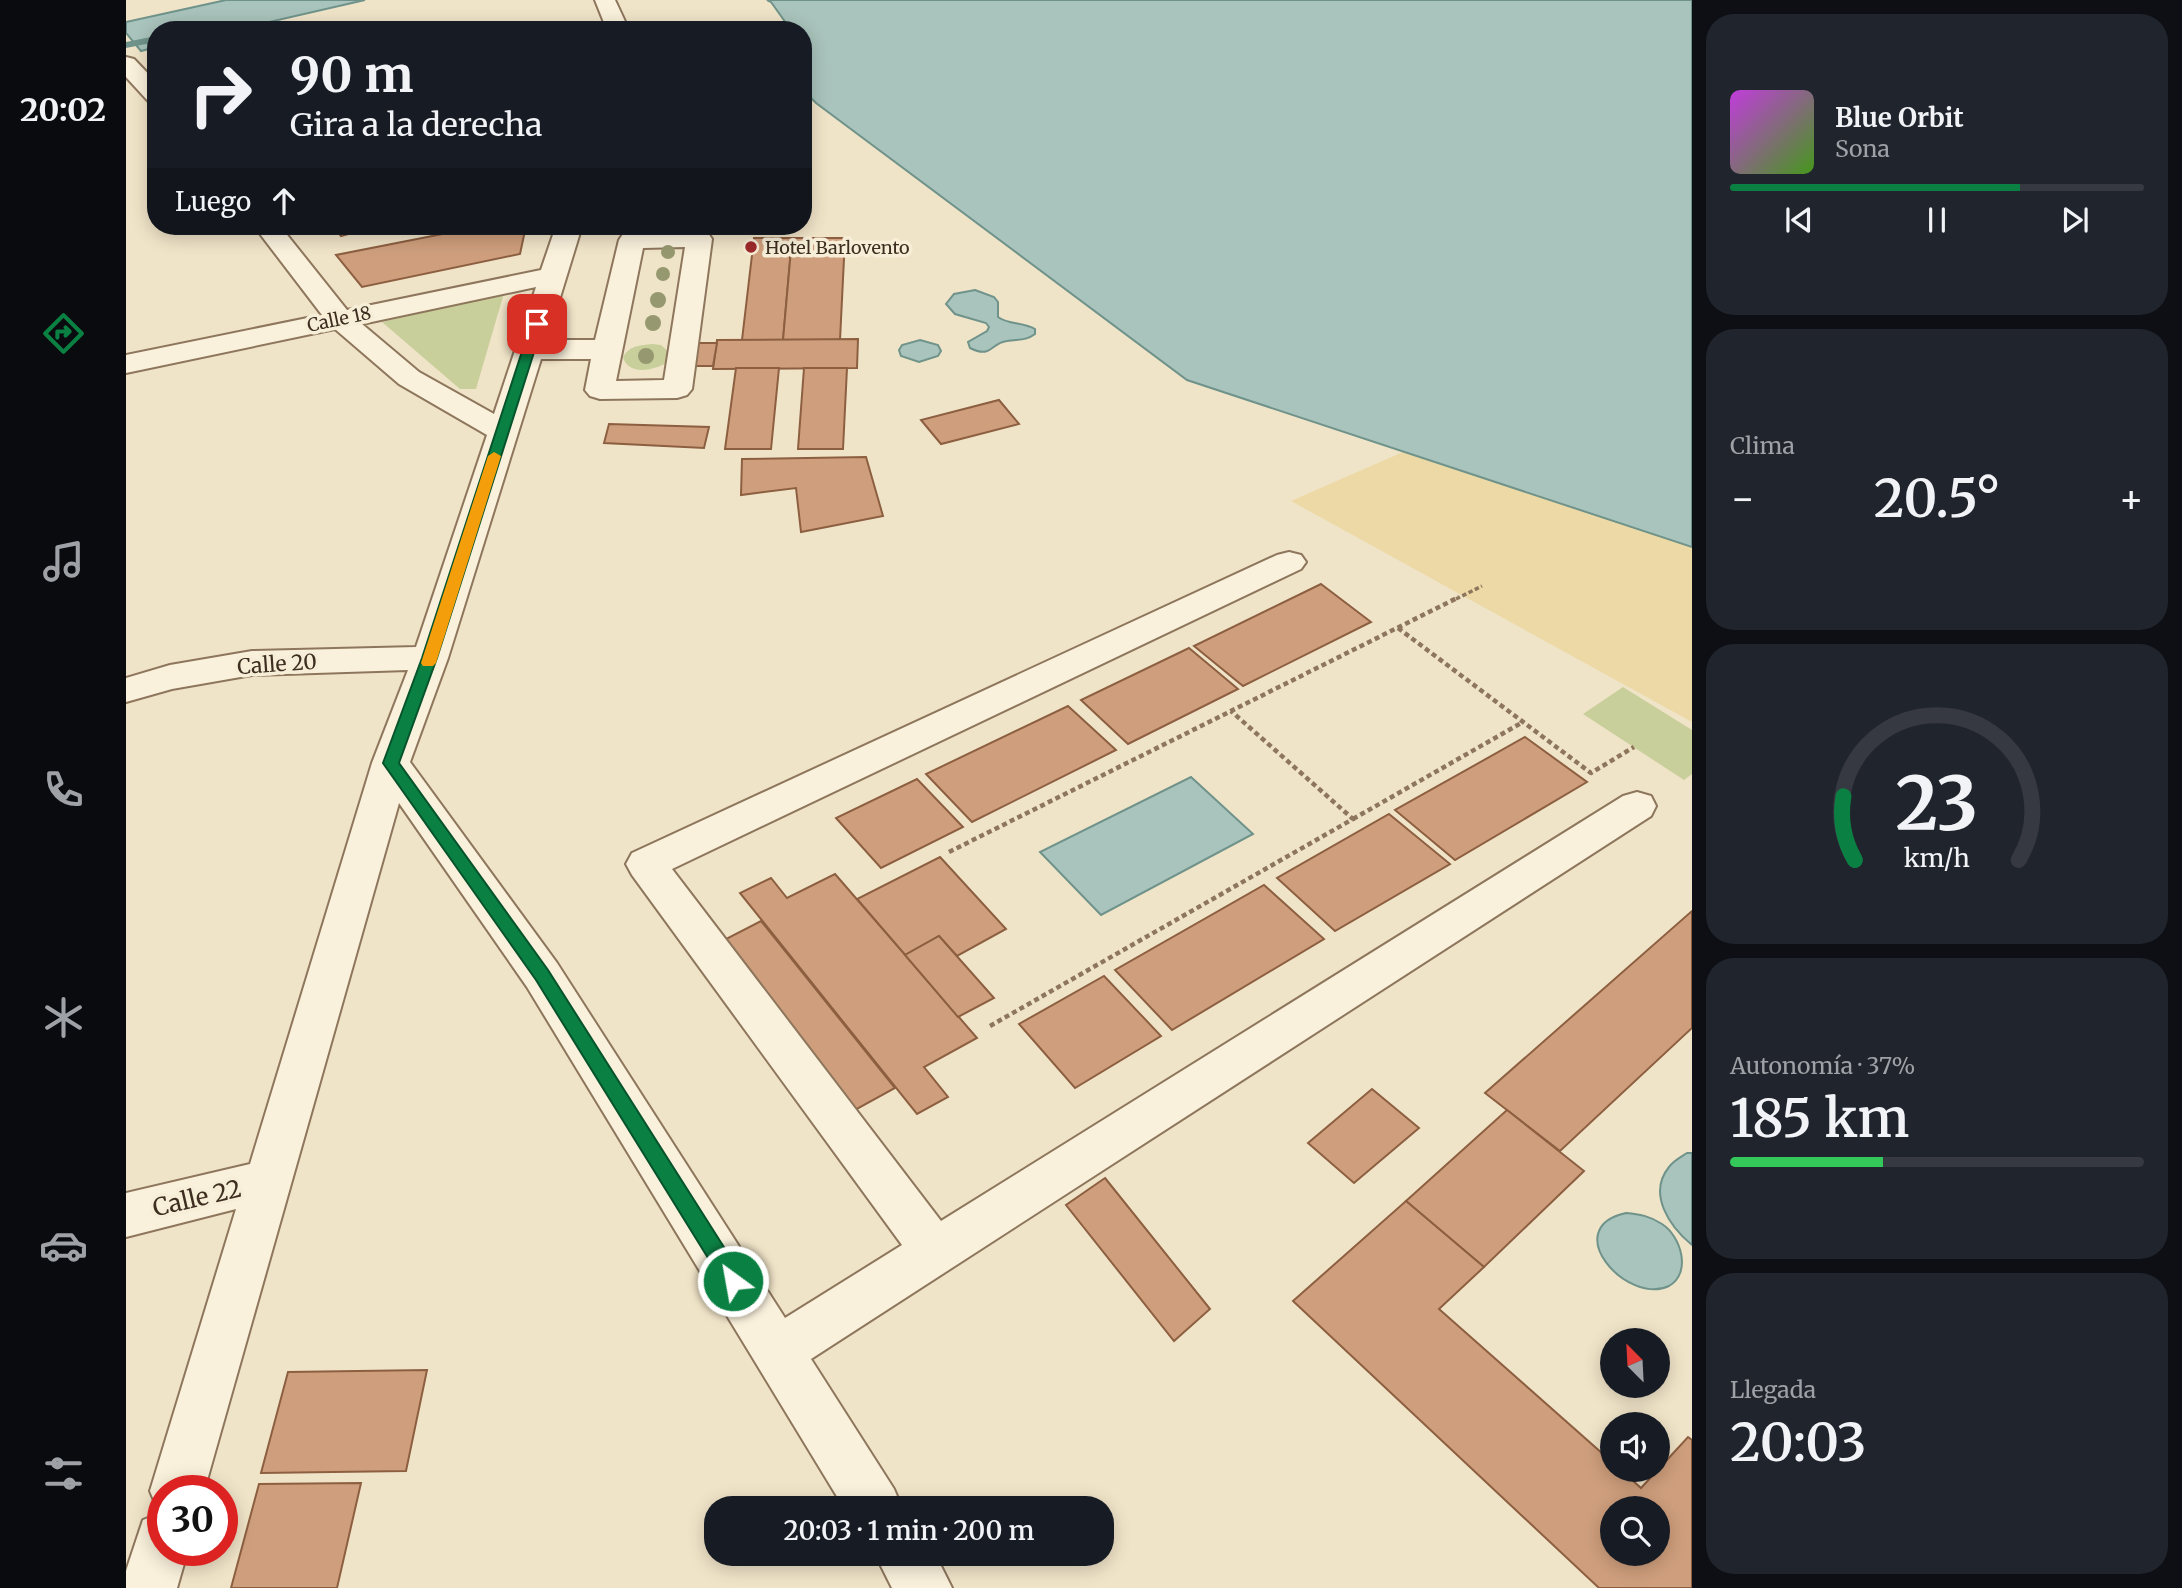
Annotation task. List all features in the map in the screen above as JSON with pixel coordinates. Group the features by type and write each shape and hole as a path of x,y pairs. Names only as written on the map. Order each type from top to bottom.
{"street":[{"path":"605,0 614,21"},
{"path":"126,64 147,86"},
{"path":"274,235 339,318 409,378 502,430"},
{"path":"182,1475 391,763 430,658 566,235"},
{"path":"699,239 677,389 600,390 607,351 529,349 607,349 632,240 699,239"},
{"name":"Calle 18","path":"126,364 552,276"},
{"path":"936,1252 646,864 1289,562"},
{"name":"Calle 20","path":"126,690 170,677 252,663 430,658"},
{"path":"391,763 542,975 868,1496"},
{"path":"778,1351 1637,806"},
{"name":"Calle 22","path":"126,1215 267,1181"},
{"path":"149,1588 156,1566"},
{"path":"910,1566 924,1588"}],"path":[{"path":"949,852 1482,586"},
{"path":"1398,628 1591,773 1634,747"},
{"path":"1231,711 1353,819"},
{"path":"990,1026 1523,722"}],"green space":[{"path":"504,293 476,389 460,389 382,322"},
{"path":"652,344 661,345 672,355 669,361 643,370 626,363 623,357 628,350"},
{"path":"1623,687 1692,730 1692,774 1684,780 1583,714"}],"sand":[{"path":"1403,452 1692,547 1692,722 1291,501"}],"water":[{"path":"226,0 365,0 273,21 147,21 147,49 141,51 126,33 126,22"},
{"path":"767,0 1692,0 1692,547 1187,380 816,103 812,99 812,21 785,21"},
{"path":"975,290 994,297 998,302 998,317 1035,329 1035,334 1025,339 1001,342 983,352 970,348 968,342 989,327 986,323 955,314 946,304 954,294"},
{"path":"920,340 938,345 941,351 938,356 919,362 901,356 899,350 902,345"},
{"path":"1191,777 1253,834 1101,915 1040,852"},
{"path":"1687,1153 1692,1153 1692,1245 1669,1220 1660,1188 1669,1167"},
{"path":"1626,1213 1640,1215 1662,1224 1679,1245 1682,1264 1680,1273 1669,1286 1652,1289 1635,1285 1619,1276 1606,1263 1599,1248 1598,1234 1607,1221"}],"building":[{"path":"437,235 524,235 520,254 362,287 336,255"},
{"path":"754,238 792,238 783,340 742,340"},
{"path":"792,238 845,238 840,340 783,340"},
{"path":"858,339 857,368 713,369 717,340"},
{"path":"691,343 717,343 713,366 688,366"},
{"path":"736,368 779,368 771,449 725,449"},
{"path":"804,368 847,368 843,449 798,449"},
{"path":"999,400 1019,424 941,444 921,420"},
{"path":"609,424 709,427 704,448 604,443"},
{"path":"866,457 883,516 801,532 796,488 741,495 742,459"},
{"path":"1321,584 1371,622 1243,686 1194,646"},
{"path":"1189,648 1238,689 1128,744 1081,700"},
{"path":"1068,706 1116,750 972,822 926,774"},
{"path":"1525,737 1587,782 1455,860 1395,810"},
{"path":"917,779 963,827 881,868 836,818"},
{"path":"1389,814 1450,864 1335,931 1277,878"},
{"path":"940,857 1006,929 957,956 939,936 905,955 857,899"},
{"path":"835,874 977,1038 924,1067 948,1097 917,1114 740,893 771,878 787,898"},
{"path":"1264,885 1324,939 1172,1030 1115,970"},
{"path":"1692,911 1692,1028 1560,1151 1485,1093"},
{"path":"761,921 895,1088 855,1110 724,940"},
{"path":"939,936 994,998 958,1017 905,955"},
{"path":"1104,976 1161,1036 1075,1088 1019,1024"},
{"path":"1372,1089 1419,1128 1354,1183 1308,1143"},
{"path":"1507,1110 1584,1171 1484,1267 1406,1201"},
{"path":"1105,1178 1210,1309 1174,1341 1066,1205"},
{"path":"1406,1201 1484,1267 1439,1309 1600,1451 1600,1482 1634,1482 1641,1488 1647,1482 1670,1482 1670,1457 1688,1437 1692,1440 1692,1588 1599,1588 1293,1301"},
{"path":"427,1370 406,1471 261,1473 288,1372"},
{"path":"361,1483 337,1588 231,1588 259,1484"}],"waterway":[{"path":"126,45 147,41"}],"slow traffic":[{"path":"428,663 494,456"}],"place":[{"name":"Hotel Barlovento","path":"751,247"}],"route":[{"path":"537,324 430,658 391,763 542,975 733,1281"}]}
